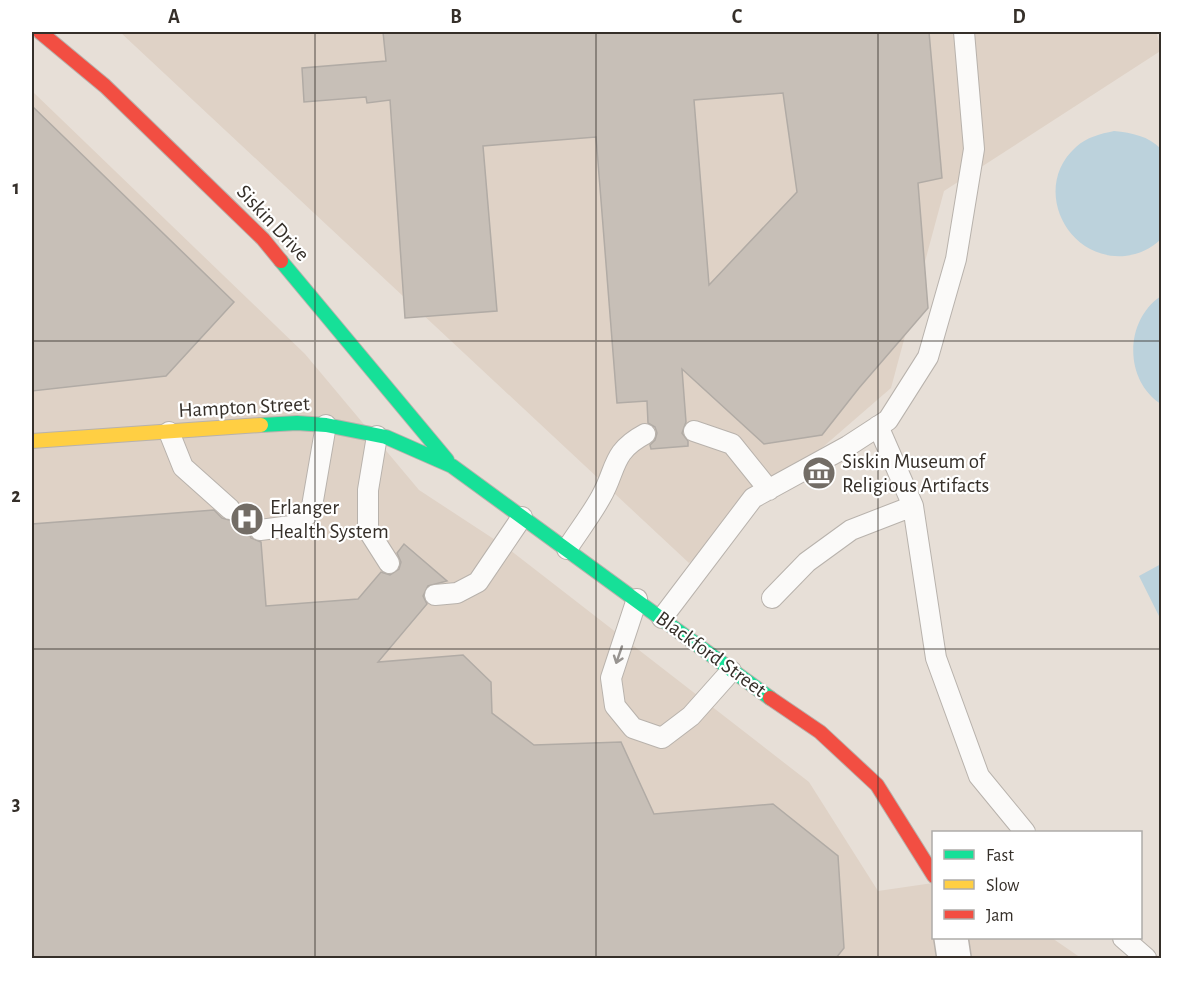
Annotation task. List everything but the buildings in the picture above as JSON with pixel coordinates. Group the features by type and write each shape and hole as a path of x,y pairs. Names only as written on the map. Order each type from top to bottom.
{"street":[{"name":"Siskin Drive","path":"40,32 105,86 263,239 452,466"},
{"name":"Hampton Street","path":"32,441 297,423 326,425 386,437 452,466"},
{"name":"Blackford Street","path":"452,466 637,599 731,670 820,732 877,785 932,874"},
{"path":"951,939 954,958"}],"lane":[{"path":"662,618 753,498 848,446 888,420 928,357 956,259 974,149 964,32"},
{"path":"260,530 291,526 310,512 326,425"},
{"path":"878,426 913,506 936,658 979,776 1024,831"},
{"path":"694,430 732,444 769,489"},
{"path":"168,432 183,467 230,509"},
{"path":"567,549 602,495 615,459 632,441 645,434"},
{"path":"377,435 368,490 368,530 389,563"},
{"path":"772,598 807,562 851,530 913,506"},
{"path":"435,595 457,593 478,582 522,516"},
{"path":"637,599 611,678 615,706 633,728 662,738 692,716 731,670"},
{"path":"1125,939 1146,958"}],"shaded area":[{"path":"120,32 1156,32 1162,50 944,191 891,388 689,563"},
{"name":"Erlanger Health System","path":"32,91 305,354 419,490 506,547 809,782 878,891 932,883 932,939 1053,939 1081,958 32,958"}],"water":[{"path":"1114,131 1140,136 1161,149 1161,239 1144,251 1125,256 1104,254 1086,247 1072,234 1062,218 1056,200 1056,182 1063,163 1076,147 1089,138"},
{"path":"1161,296 1161,404 1140,381 1133,350 1140,320"},
{"path":"1161,564 1161,620 1139,576"}],"traffic: fast":[{"path":"281,261 447,460"},
{"path":"261,425 297,423 326,425 386,437 452,466 770,698"}],"traffic: slow":[{"path":"32,441 261,425"}],"traffic: jam":[{"path":"40,32 105,86 263,239 281,261"},
{"path":"770,698 820,732 877,785 932,873"}],"place":[{"name":"Siskin Museum of Religious Artifacts","path":"819,473"},
{"name":"Erlanger Health System","path":"247,519"}]}
